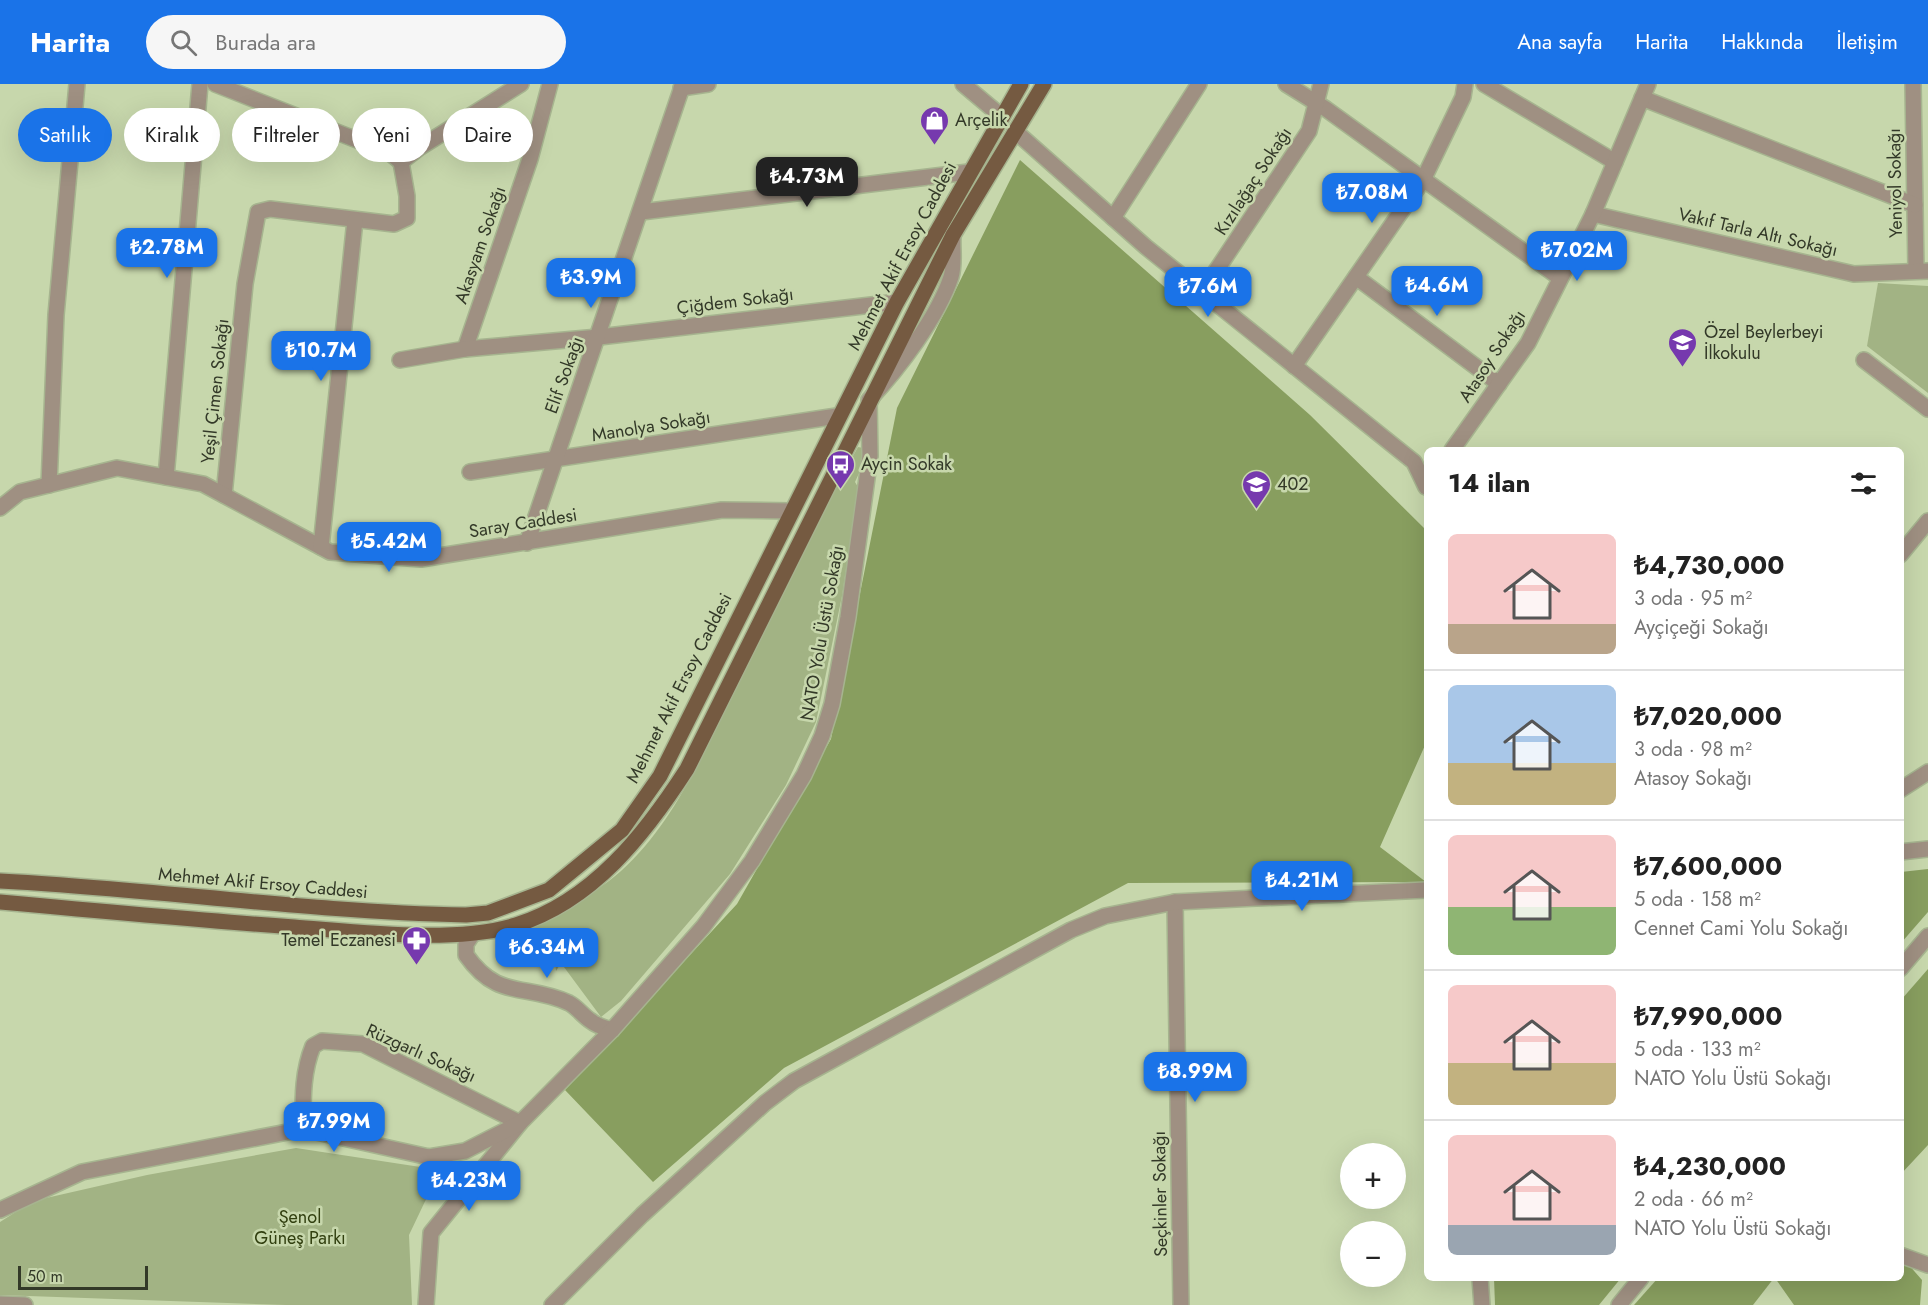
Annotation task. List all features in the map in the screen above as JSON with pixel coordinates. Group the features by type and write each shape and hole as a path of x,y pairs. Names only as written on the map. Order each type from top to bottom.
{"main road":[{"name":"Mehmet Akif Ersoy Caddesi","path":"0,881 66,884 253,903 466,915 488,913 549,890 622,830 660,776 837,416 969,172 1021,84"},
{"name":"Mehmet Akif Ersoy Caddesi","path":"0,902 350,932 472,935 517,925 557,907 602,875 630,848 658,813 687,769 953,235 1044,84"},
{"path":"1001,116 1016,131"},
{"path":"852,390 869,400"},
{"path":"791,511 812,516"},
{"path":"466,915 472,935"}],"street":[{"path":"49,485 56,315 77,84"},
{"path":"166,477 200,84"},
{"path":"215,84 352,138"},
{"path":"431,140 521,84"},
{"name":"Akasyam Sokağı","path":"465,349 530,159 550,84"},
{"path":"682,86 708,84"},
{"path":"963,84 1001,116"},
{"path":"1113,218 1199,84"},
{"path":"1286,84 1315,102 1560,278"},
{"name":"Kızılağaç Sokağı","path":"1202,292 1309,131 1321,84"},
{"path":"1294,366 1423,180 1463,97 1465,84"},
{"path":"1484,84 1615,162"},
{"name":"Yeniyol Sokağı","path":"1913,84 1915,205 1922,270"},
{"name":"Elif Sokağı","path":"527,543 599,337 682,86"},
{"path":"1645,91 1915,205"},
{"name":"Atasoy Sokağı","path":"1454,447 1528,343 1593,214 1645,91"},
{"path":"1016,131 1113,218 1414,462 1424,482"},
{"name":"Yeşil Çimen Sokağı","path":"224,495 245,284 258,212 270,208 394,224 407,218 407,196 401,162"},
{"path":"641,212 969,172"},
{"name":"Vakıf Tarla Altı Sokağı","path":"1593,214 1854,274 1922,270"},
{"path":"321,547 355,220"},
{"path":"1356,277 1499,384"},
{"name":"Çiğdem Sokağı","path":"400,360 465,349 599,337 897,302"},
{"path":"1864,360 1928,409"},
{"name":"NATO Yolu Üstü Sokağı","path":"0,1210 82,1172 303,1129 429,1157 465,1151 520,1123 612,1030 703,927 752,861 804,775 822,736 832,704 849,605 870,456 869,400"},
{"name":"Manolya Sokağı","path":"470,472 555,461 837,416"},
{"name":"Saray Caddesi","path":"0,508 20,492 117,468 203,484 330,552 421,559 722,510 791,511"},
{"path":"0,496 20,492"},
{"path":"1904,550 1928,521"},
{"path":"1904,787 1928,772"},
{"path":"1904,849 1928,849"},
{"path":"552,1305 642,1215 765,1103 794,1081 1071,930 1105,916 1176,902 1424,890"},
{"name":"Seçkinler Sokağı","path":"1176,902 1181,1305"},
{"path":"472,935 466,944 466,955 474,967 491,981 508,988 554,997 575,1006 593,1024 612,1030"},
{"path":"1904,964 1928,936"},
{"name":"Rüzgarlı Sokağı","path":"303,1129 307,1060 313,1046 322,1041 363,1044 520,1123"},
{"path":"426,1305 431,1233 520,1123"},
{"path":"1904,1257 1928,1265"},
{"path":"1480,1281 1482,1305"},
{"path":"1619,1305 1639,1281"},
{"path":"0,1304 25,1305"}],"green space":[{"path":"1020,160 1310,415 1424,528 1424,748 1380,847 1424,882 1128,883 784,1068 653,1182 565,1090 737,904 831,739 897,408"},
{"path":"1878,283 1928,286 1928,393 1867,346"},
{"path":"858,447 863,448 860,471 855,482 858,487 842,596 816,722 786,785 730,874 621,1001 601,1017 561,963 556,971 552,935 514,938 609,881 658,830 700,760 795,566"},
{"path":"1928,869 1928,912 1904,940 1904,872"},
{"path":"1928,969 1928,1145 1904,1171 1904,997"},
{"name":"Şenol Güneş Parkı","path":"296,1148 440,1170 409,1235 412,1305 286,1305 0,1295 0,1222 33,1201 147,1175"},
{"path":"1904,1259 1922,1280 1920,1305 1794,1305 1777,1281 1904,1281"},
{"path":"1494,1281 1619,1281 1599,1305 1495,1305"},
{"path":"1655,1281 1772,1281 1753,1305 1634,1305"}],"place":[{"name":"Arçelik","path":"934,146"},
{"name":"Özel Beylerbeyi İlkokulu","path":"1683,368"},
{"name":"Ayçin Sokak","path":"840,490"},
{"name":"402","path":"1256,510"},
{"name":"Temel Eczanesi","path":"417,966"}]}
